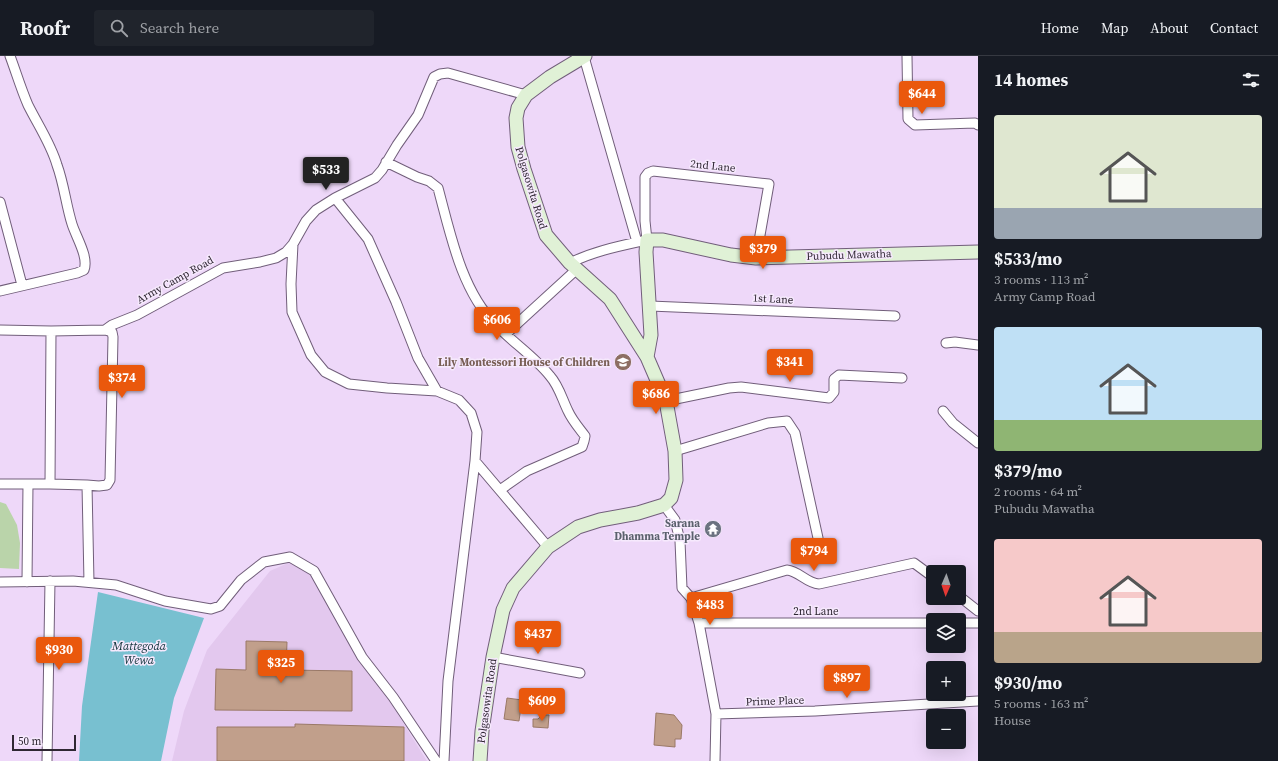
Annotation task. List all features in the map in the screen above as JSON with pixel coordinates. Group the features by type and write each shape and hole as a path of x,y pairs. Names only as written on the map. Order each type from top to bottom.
{"street":[{"path":"0,291 77,273 84,270 86,266 85,257 72,224 57,164 41,127 28,104 10,56"},
{"path":"907,56 908,119 915,125 978,124"},
{"path":"584,57 646,252 652,335 647,357"},
{"name":"Polgasowita Road","path":"480,761 482,731 492,657 503,610 513,588 548,547 578,527 600,520 638,513 664,505 671,498 676,480 675,451 666,401 647,357 610,300 574,266 546,235 518,147 516,118 518,108 526,95 550,77 584,57"},
{"name":"Army Camp Road","path":"105,330 223,268 276,258 286,252 293,244 306,221 316,210 335,198 375,178 418,115 434,77 440,74 448,73 526,95"},
{"path":"386,162 429,181 438,188 461,268 477,302 494,324 551,376 568,412 585,436 582,447 527,471 500,490"},
{"name":"2nd Lane","path":"642,241 645,221 645,177 648,173 653,171 768,184 756,258"},
{"path":"335,198 368,238 396,302 418,358 437,390"},
{"path":"0,202 22,286"},
{"name":"Pubudu Mawatha","path":"642,241 663,240 731,256 756,258 978,252"},
{"path":"506,334 583,257 599,251 642,241"},
{"path":"293,244 291,284 292,312 311,355 325,372 349,384 387,388 437,390 459,400 470,413 477,432 475,461 448,681 444,761"},
{"name":"1st Lane","path":"650,306 895,316"},
{"path":"0,330 105,330 112,332 113,337 110,480 107,484 99,486 0,484"},
{"path":"50,484 51,331"},
{"path":"946,343 955,342 978,345"},
{"path":"666,401 729,388 741,387 829,398 834,392 834,379 839,375 902,378"},
{"path":"943,411 953,423 978,443"},
{"path":"675,451 768,423 787,421 795,433 818,538"},
{"path":"475,461 548,547"},
{"path":"27,582 28,484"},
{"path":"87,485 89,582"},
{"path":"664,505 675,520 680,541 682,588 691,598 699,623 716,714 715,761"},
{"path":"0,582 89,582 116,585 165,601 211,609 220,606 241,580 264,562 290,557 314,571 362,657 393,697 436,761"},
{"path":"691,598 786,570 792,570 809,582 819,584 914,563 926,572"},
{"path":"47,761 50,581"},
{"path":"966,602 978,611"},
{"name":"2nd Lane","path":"699,623 926,623"},
{"path":"966,623 978,623"},
{"path":"492,657 580,674"},
{"name":"Prime Place","path":"716,714 815,712 978,701"}],"shaded area":[{"path":"0,502 6,504 17,525 20,543 19,569 0,568"},
{"path":"305,562 342,625 427,761 172,761 184,711 207,650 270,571 288,563"}],"water":[{"name":"Mattegoda Wewa","path":"98,592 204,618 174,698 161,761 79,761 82,706"}],"building":[{"path":"246,641 287,642 286,670 352,671 352,711 215,710 216,669 246,670"},
{"path":"507,698 522,700 519,721 504,719"},
{"path":"656,713 674,715 682,725 681,739 675,739 675,747 654,745"},
{"path":"542,715 549,715 548,728 533,727 533,719 538,719"},
{"path":"295,724 404,727 404,761 217,761 217,727 295,727"}],"place":[{"name":"Lily Montessori House of Children","path":"623,362"},
{"name":"Sarana Dhamma Temple","path":"713,529"}]}
